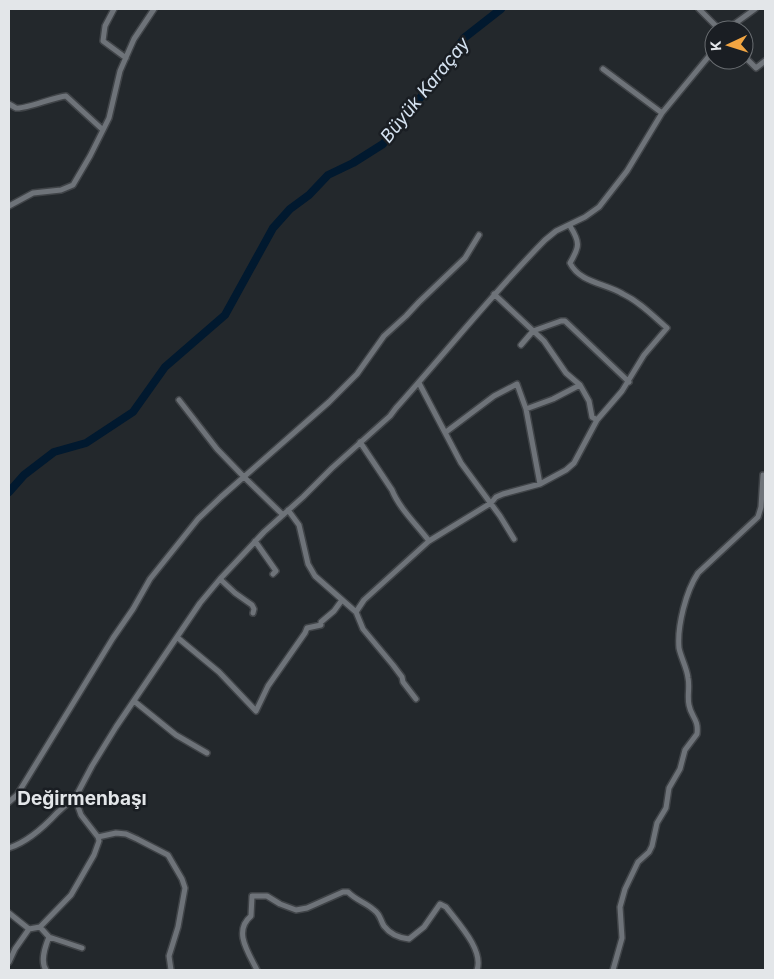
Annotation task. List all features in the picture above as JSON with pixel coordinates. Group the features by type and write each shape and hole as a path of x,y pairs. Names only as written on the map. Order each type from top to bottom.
{"street":[{"path":"114,9 105,26 103,41 126,58"},
{"path":"699,9 710,20"},
{"path":"740,20 755,9"},
{"path":"9,206 33,193 61,190 73,185 109,118 120,71 134,39 151,10"},
{"path":"754,66 756,68 765,61"},
{"path":"9,848 18,845 33,835 58,813 65,804 75,798 92,766 134,701 200,603 220,579 255,541 390,416 494,294 545,240 556,231 570,226 600,207 626,171 662,113 704,62"},
{"path":"603,69 662,113"},
{"path":"9,104 18,108 25,108 56,97 66,96 103,130"},
{"path":"356,612 364,600 429,540 491,503 496,497 540,484 566,470 574,463 597,420 628,382 644,355 666,328 642,306 622,293 583,278 574,269 570,262 578,250 578,242 570,226"},
{"path":"9,802 17,795 113,638 133,610 150,579 198,519 329,402 357,374 384,336 465,258 479,235"},
{"path":"494,294 544,341 566,373 580,385 589,401 592,417 597,420"},
{"path":"522,345 533,330 561,320 565,321 628,382"},
{"path":"419,383 461,463 491,503 514,539"},
{"path":"446,432 494,396 517,384 526,409 540,484"},
{"path":"526,409 552,400 580,385"},
{"path":"179,400 218,449 283,515"},
{"path":"360,442 392,490 395,499 429,540"},
{"path":"613,970 622,938 620,907 625,889 638,862 649,852 652,846 657,823 666,808 669,788 680,769 685,750 697,734 696,718 689,706 688,677 679,648 681,623 687,597 698,573 758,517 761,507 763,475"},
{"path":"288,510 299,525 308,564 312,570 323,584 356,612 363,629 393,665 416,699"},
{"path":"255,541 276,571 273,574"},
{"path":"220,579 252,605 254,609 252,614"},
{"path":"178,638 219,672 256,711 268,686 307,628 322,625 321,622 334,611 342,600"},
{"path":"134,701 176,735 207,753"},
{"path":"9,962 15,949 29,929 40,927 71,895 94,855 99,841 98,837 81,815 75,798"},
{"path":"98,837 116,833 126,834 167,854 184,882 185,888 178,927 169,956 171,970"},
{"path":"257,970 241,930 244,922 251,916 252,896 267,896 280,904 296,910 307,908 343,892 348,892 355,900 380,914 384,926 399,938 408,939 418,933 440,904 446,907 473,945 479,957 477,970"},
{"path":"9,913 29,929"},
{"path":"40,927 49,937 82,948"},
{"path":"46,970 44,958 49,937"}],"waterway":[{"name":"Büyük Karaçay","path":"9,492 24,475 54,452 86,443 133,412 165,367 225,315 273,228 290,209 309,195 328,175 353,163 383,144 441,72 464,38 501,9"}],"district":[{"name":"Değirmenbaşı","path":"82,798"}]}
